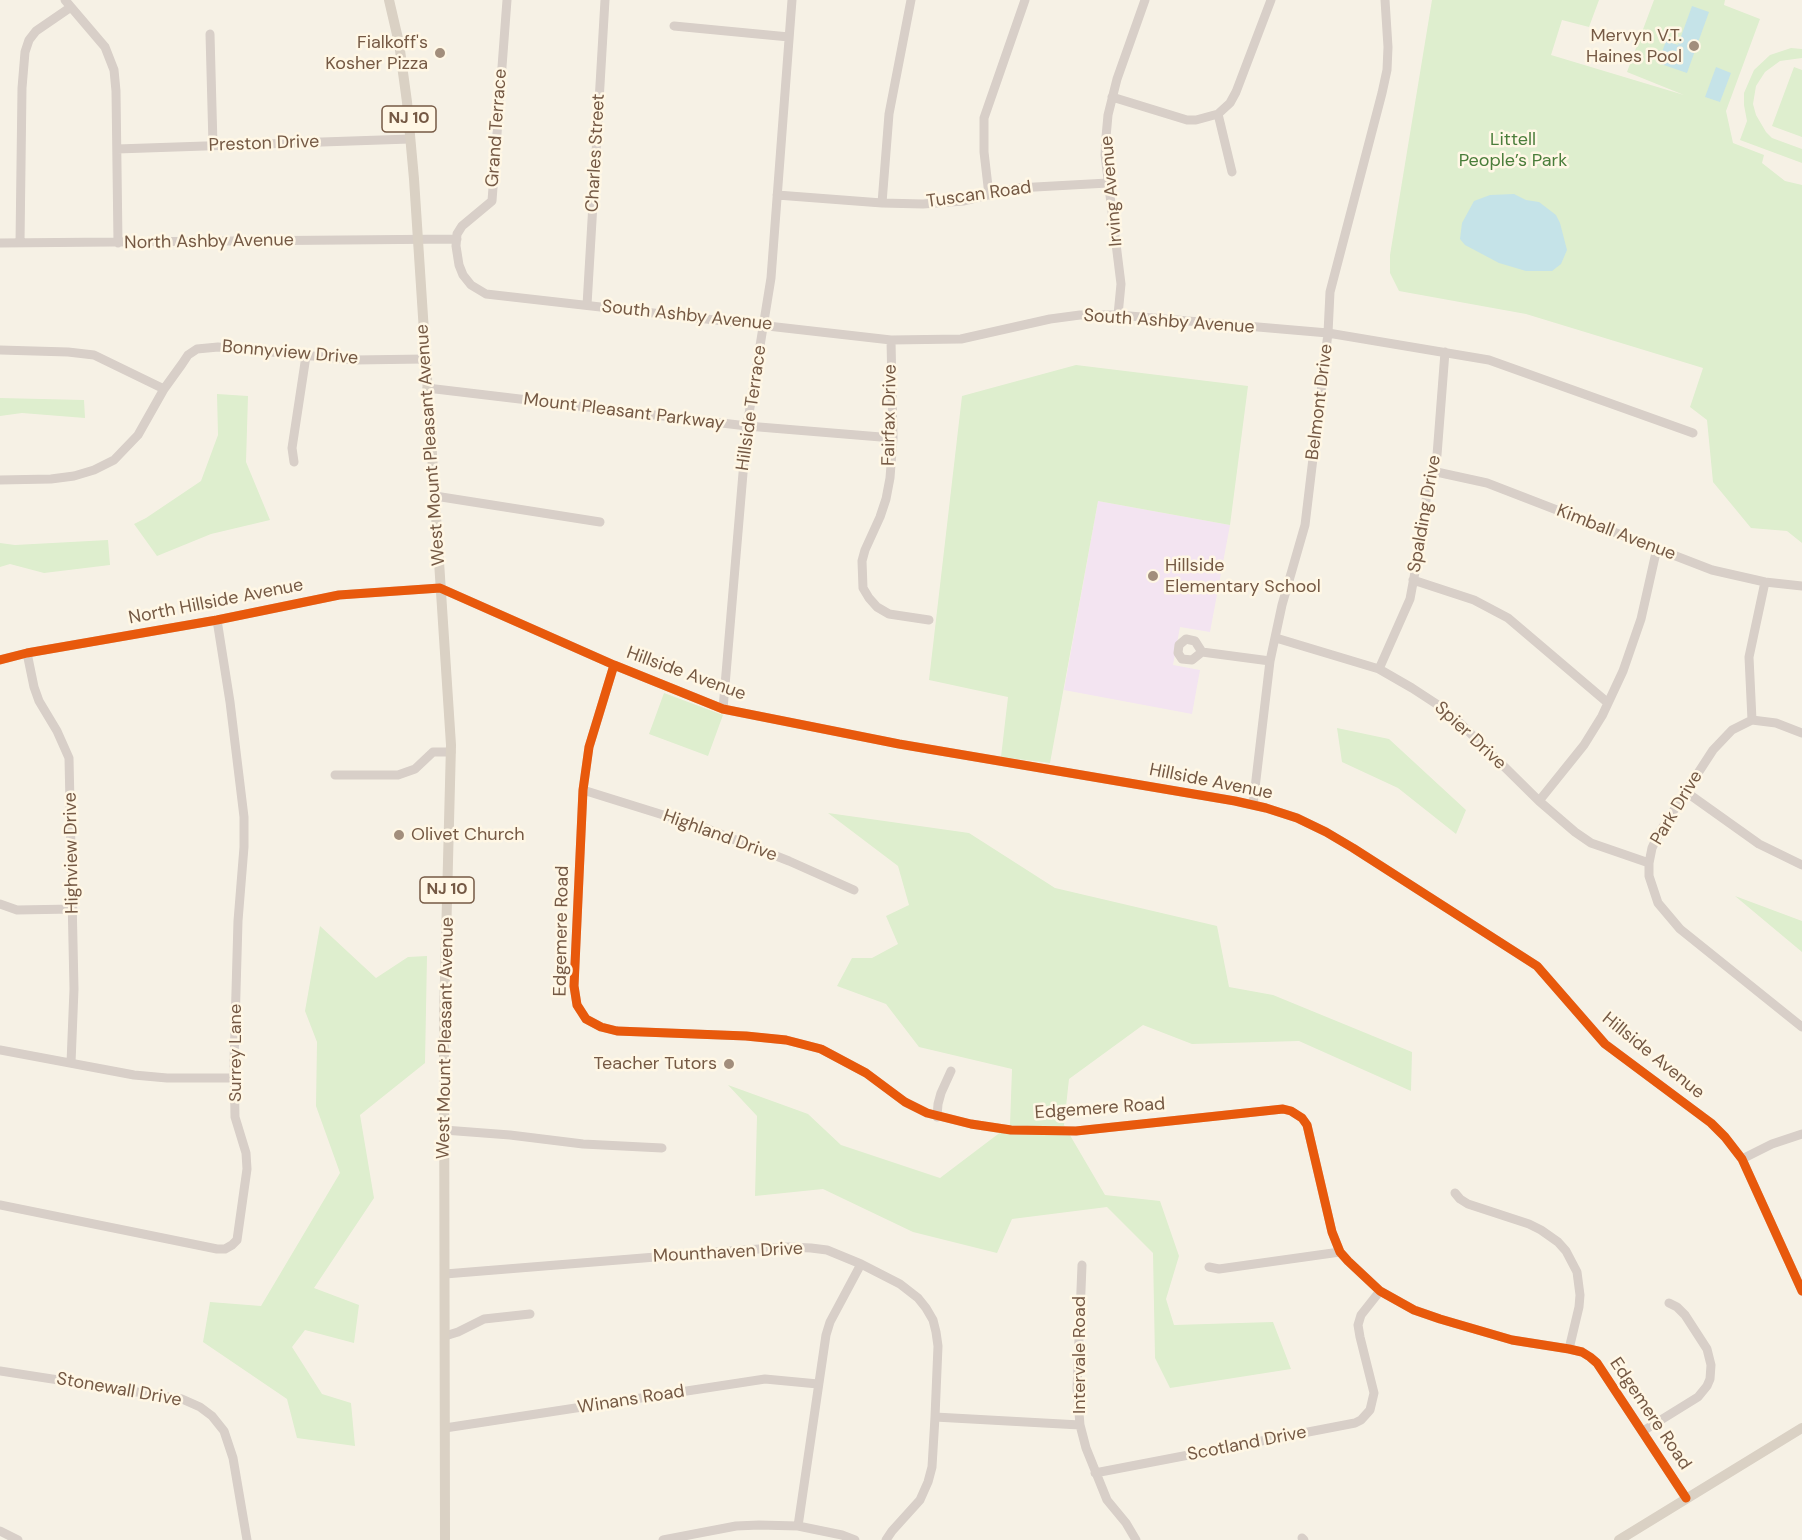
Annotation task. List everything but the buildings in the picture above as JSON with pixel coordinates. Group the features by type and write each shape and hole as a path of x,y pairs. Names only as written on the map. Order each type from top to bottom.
{"main road":[{"name":"West Mount Pleasant Avenue","path":"389,0 399,43 410,139 451,752 444,1016 445,1540"},
{"path":"1618,1540 1802,1428"}],"street":[{"name":"Grand Terrace","path":"457,239 462,226 492,201 507,0"},
{"name":"Charles Street","path":"587,305 605,0"},
{"name":"Hillside Terrace","path":"723,709 747,426 771,278 792,0"},
{"path":"882,203 889,114 911,0"},
{"path":"989,195 984,152 984,118 1025,0"},
{"name":"Irving Avenue","path":"1118,315 1121,284 1105,154 1106,137 1117,79 1145,0"},
{"path":"1112,97 1187,120 1218,114 1230,103 1236,92 1270,0"},
{"name":"Belmont Drive","path":"1253,805 1270,662 1282,605 1305,525 1328,333 1330,292 1387,70 1385,0"},
{"path":"21,243 22,88 25,52 29,40 36,31 68,4 105,47 112,64 116,91 118,243"},
{"path":"674,26 789,37"},
{"path":"210,34 213,145"},
{"path":"1218,114 1232,172"},
{"name":"Preston Drive","path":"117,149 410,139"},
{"name":"Tuscan Road","path":"777,195 923,204 964,201 1017,188 1108,183"},
{"path":"418,240 457,239"},
{"name":"South Ashby Avenue","path":"457,239 459,265 471,285 486,294 891,340 961,339 1057,318 1118,315 1328,333 1489,360 1693,433"},
{"name":"North Ashby Avenue","path":"0,243 418,240"},
{"name":"Fairfax Drive","path":"891,340 893,438 890,478 886,499 862,561 864,588 868,598 889,614 929,620"},
{"name":"Bonnyview Drive","path":"0,480 64,477 105,466 138,435 164,389 188,355 197,349 229,347 354,360 425,359"},
{"path":"0,350 68,352 94,356 164,389"},
{"name":"Spalding Drive","path":"1379,669 1410,599 1428,485 1437,455 1445,352"},
{"path":"294,462 292,448 306,356"},
{"name":"Mount Pleasant Parkway","path":"428,388 747,426 893,438"},
{"name":"Kimball Avenue","path":"1432,471 1488,483 1712,570 1765,582 1802,586"},
{"path":"435,496 600,522"},
{"path":"1539,801 1584,745 1623,671 1641,620 1657,548"},
{"path":"1413,580 1474,600 1508,618 1608,703"},
{"path":"1765,582 1749,657 1752,720 1776,723 1802,733"},
{"name":"Hillside Avenue","path":"440,588 614,665 723,709 899,744 1253,805 1297,818 1326,832 1537,966 1605,1044 1711,1123 1742,1159 1802,1291"},
{"name":"North Hillside Avenue","path":"0,660 339,595 440,588"},
{"name":"Surrey Lane","path":"0,1204 203,1247 225,1249 237,1240 248,1169 246,1153 235,1117 234,1078 238,921 244,817 217,620"},
{"name":"Spier Drive","path":"1276,638 1379,669 1412,688 1460,723 1539,801 1575,832 1591,843 1648,863"},
{"path":"1202,652 1270,662"},
{"name":"Highview Drive","path":"27,653 39,700 69,758 75,989 71,1062"},
{"name":"Edgemere Road","path":"614,665 589,747 583,790 574,986 577,1005 586,1019 601,1027 617,1031 746,1036 786,1040 821,1048 866,1073 905,1102 927,1113 971,1124 1011,1130 1076,1131 1283,1109 1291,1111 1302,1118 1307,1125 1332,1232 1340,1252 1348,1261 1380,1291 1414,1310 1512,1340 1582,1352 1597,1363 1686,1498"},
{"name":"Park Drive","path":"1752,720 1739,726 1722,739 1686,792 1659,833 1652,848 1648,863 1649,876 1658,903 1680,929 1802,1027"},
{"path":"334,775 398,775 415,769 433,752 451,752"},
{"name":"Highland Drive","path":"583,790 705,828 789,861 854,890"},
{"path":"1686,792 1759,844 1802,865"},
{"path":"0,904 17,910 73,909"},
{"path":"0,1050 134,1075 167,1078 234,1078"},
{"path":"937,1117 941,1093 951,1071"},
{"path":"444,1131 510,1135 583,1144 662,1148"},
{"path":"1742,1159 1772,1144 1802,1134"},
{"path":"1455,1193 1468,1204 1541,1230 1566,1251 1577,1272 1580,1295 1569,1349"},
{"name":"Mounthaven Drive","path":"445,1274 788,1247 827,1250 861,1264 910,1290 933,1320 938,1346 932,1467 920,1500 886,1540"},
{"path":"1209,1267 1219,1269 1340,1252"},
{"path":"798,1526 826,1335 830,1322 861,1264"},
{"name":"Intervale Road","path":"1082,1265 1077,1389 1080,1425 1086,1448 1107,1500 1126,1523 1136,1540"},
{"name":"Scotland Drive","path":"1095,1473 1355,1423 1360,1420 1370,1410 1374,1393 1358,1325 1361,1315 1380,1291"},
{"path":"1643,1431 1698,1397 1710,1379 1711,1365 1707,1349 1686,1316 1669,1303"},
{"path":"444,1336 484,1319 530,1314"},
{"name":"Stonewall Drive","path":"0,1371 182,1399 200,1407 212,1416 224,1431 233,1458 247,1540"},
{"name":"Winans Road","path":"445,1428 765,1379 818,1384"},
{"path":"935,1417 1080,1425"},
{"path":"663,1540 736,1526 759,1525 798,1526 855,1540"},
{"path":"0,1531 18,1540"}],"shaded area":[{"name":"Hillside Elementary School","path":"1098,501 1230,525 1210,632 1180,627 1173,665 1200,670 1192,714 1064,690"}],"green space":[{"name":"Littell People’s Park","path":"1432,0 1599,0 1589,27 1562,20 1551,55 1684,95 1627,72 1654,0 1725,0 1724,5 1760,19 1726,111 1733,143 1764,155 1762,163 1785,181 1802,185 1802,543 1787,531 1751,528 1713,482 1707,420 1690,407 1703,368 1526,314 1399,291 1390,273 1390,255"},
{"path":"1791,48 1802,49 1802,58 1780,61 1765,72 1756,86 1753,104 1756,115 1772,138 1802,149 1802,163 1740,140 1747,121 1744,93 1754,70 1770,55"},
{"path":"1794,67 1802,70 1802,137 1772,126"},
{"path":"1076,365 1248,386 1230,525 1098,501 1050,763 1001,757 1008,697 929,680 962,396"},
{"path":"217,394 248,396 246,462 270,520 211,534 157,556 134,524 201,481 218,435"},
{"path":"0,398 84,400 85,418 22,413 0,416"},
{"path":"108,540 110,565 44,573 10,564 0,567 0,543 15,545"},
{"path":"664,693 723,715 708,756 649,734"},
{"path":"1337,728 1389,739 1466,810 1456,834 1398,788 1342,762"},
{"path":"828,813 969,833 1055,888 1217,926 1229,987 1273,995 1412,1052 1411,1091 1299,1041 1192,1044 1143,1025 1069,1079 1064,1125 1105,1195 1160,1201 1179,1256 1166,1299 1174,1325 1273,1322 1291,1369 1170,1388 1155,1358 1153,1253 1107,1207 1012,1219 997,1253 913,1232 823,1189 755,1196 757,1116 728,1085 808,1114 841,1145 940,1178 1010,1125 1012,1069 919,1047 886,1004 837,986 852,958 872,958 898,944 886,916 909,905 898,866"},
{"path":"1735,896 1802,921 1802,952"},
{"path":"320,926 376,978 408,957 427,956 425,1063 360,1115 374,1198 314,1288 359,1305 354,1343 305,1330 292,1347 322,1394 351,1403 355,1446 297,1438 287,1399 203,1342 210,1302 261,1306 340,1173 316,1106 317,1042 305,1011"}],"water":[{"path":"1692,6 1709,12 1687,73 1658,63 1666,41 1678,45"},
{"path":"1716,67 1731,73 1720,102 1705,97"},
{"path":"1514,194 1526,200 1539,202 1556,215 1560,223 1567,250 1561,264 1552,271 1526,271 1499,263 1465,245 1460,239 1462,223 1474,201 1490,195"}],"cycle path":[{"path":"0,660 339,595 440,588 614,665 723,709 899,744 1235,801 1297,818 1353,848 1537,966 1605,1044 1711,1123 1742,1159 1802,1291"},
{"path":"614,665 589,747 583,790 574,986 577,1005 586,1019 601,1027 617,1031 746,1036 786,1040 821,1049 866,1073 905,1102 927,1113 971,1124 1011,1130 1076,1131 1283,1109 1291,1111 1302,1118 1307,1125 1332,1232 1340,1252 1348,1261 1380,1291 1414,1310 1512,1340 1569,1349 1582,1352 1590,1357 1597,1363 1686,1498"}],"place":[{"name":"Mervyn V.T. Haines Pool","path":"1694,46"},
{"name":"Fialkoff's Kosher Pizza","path":"440,53"},
{"name":"Hillside Elementary School","path":"1153,576"},
{"name":"Olivet Church","path":"399,835"},
{"name":"Teacher Tutors","path":"729,1064"}]}
